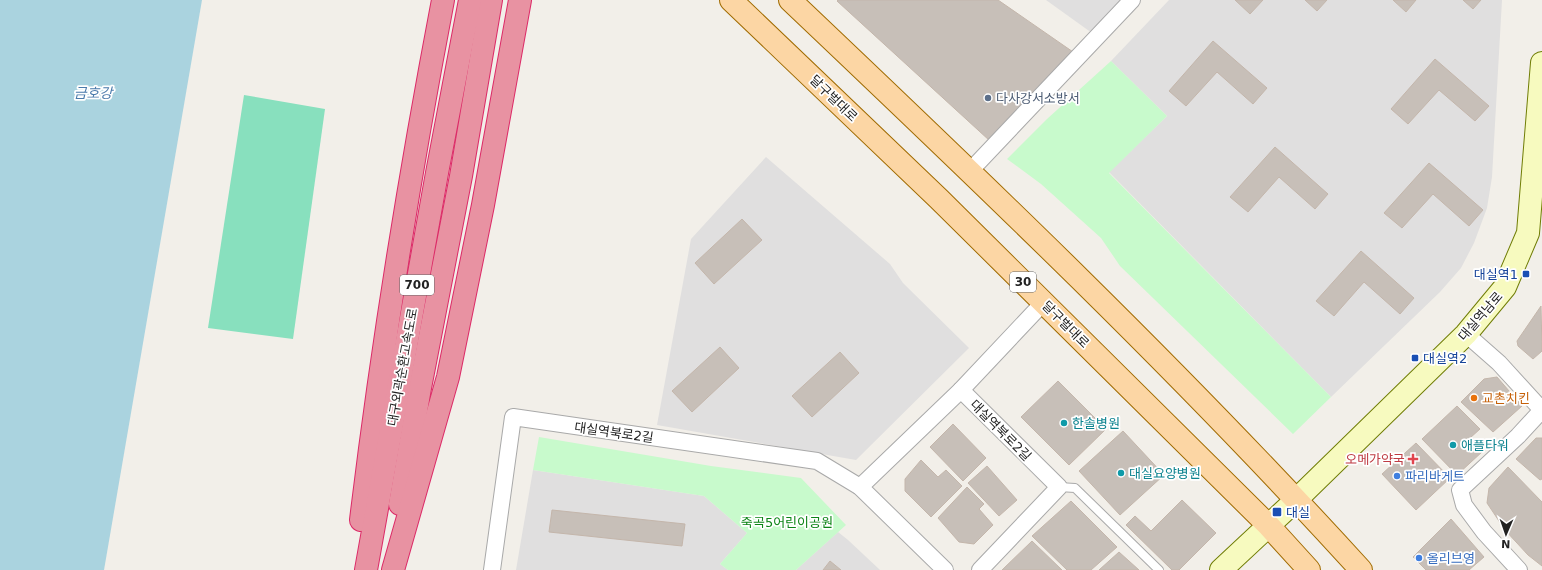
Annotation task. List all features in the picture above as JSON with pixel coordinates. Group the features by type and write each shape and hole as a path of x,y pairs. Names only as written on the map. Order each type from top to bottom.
{"highway":[{"path":"355,570 370,444 426,91 442,0"},
{"name":"대구외곽순환고속도로","path":"366,570 437,173 470,0"},
{"name":"대구외곽순환고속도로","path":"389,570 420,388 461,176 491,0"},
{"path":"393,570 448,377 483,205 520,0"}],"main road":[{"name":"달구벌대로","path":"731,0 939,199 1269,526 1309,570"},
{"path":"790,0 970,171 1199,397 1361,570"}],"street":[{"path":"970,171 1132,0"},
{"name":"대실역남로","path":"1221,570 1296,500 1466,334 1505,287 1528,234 1542,63"},
{"path":"961,390 1044,303"},
{"path":"1466,334 1499,363 1542,410 1518,436 1460,490 1464,505 1484,532 1519,570"},
{"name":"대실역북로2길","path":"860,487 961,390 1059,487"},
{"name":"대실역북로2길","path":"492,570 513,417 817,462 860,487 945,570"},
{"path":"980,570 1059,487"}],"lane":[{"path":"1059,487 1075,488 1159,570"}],"shaded area":[{"path":"1046,0 1123,0 1092,33"},
{"path":"1169,0 1502,0 1492,177 1487,208 1474,243 1461,268 1440,292 1331,397 1109,172 1167,116 1111,61"},
{"path":"766,157 890,264 903,283 969,348 856,460 657,425 691,239"},
{"path":"533,470 704,496 747,533 720,564 728,570 516,570"},
{"path":"838,532 880,570 796,570"}],"green space":[{"path":"1111,61 1167,116 1109,173 1331,397 1293,434 1120,266 1101,238 1041,184 1007,159 1047,119"},
{"path":"244,95 325,109 293,339 208,328"},
{"name":"죽곡5어린이공원","path":"539,437 711,466 801,478 846,525 796,570 728,570 720,564 747,533 704,496 533,470"}],"water":[{"name":"금호강","path":"0,0 202,0 104,570 0,570"}],"building":[{"name":"다사강서소방서","path":"998,0 1076,54 990,141 837,1"},
{"path":"1235,0 1263,0 1250,14"},
{"path":"1305,0 1327,0 1317,11"},
{"path":"1393,0 1416,0 1406,12"},
{"path":"1463,0 1481,0 1473,9"},
{"path":"1213,41 1267,88 1253,104 1217,72 1186,106 1169,91"},
{"path":"1435,59 1489,106 1475,121 1439,90 1408,124 1391,109"},
{"path":"1275,147 1328,194 1315,209 1279,177 1248,212 1230,197"},
{"path":"1429,163 1483,210 1469,226 1433,194 1402,228 1384,213"},
{"path":"742,219 762,240 714,284 695,263"},
{"path":"1361,251 1414,298 1400,314 1364,282 1334,316 1316,301"},
{"path":"1541,306 1542,351 1533,359 1518,346 1517,341"},
{"path":"720,347 739,368 692,412 672,391"},
{"path":"840,352 859,373 812,417 792,396"},
{"path":"1497,377 1522,406 1493,432 1461,402 1484,379"},
{"name":"한솔병원","path":"1058,381 1106,429 1069,465 1021,417"},
{"name":"애플타워","path":"1457,406 1480,429 1470,438 1483,451 1457,475 1422,439"},
{"path":"953,424 986,458 963,481 930,447"},
{"name":"대실요양병원","path":"1123,431 1164,475 1120,515 1079,471"},
{"path":"1536,438 1542,438 1542,479 1540,480 1516,459"},
{"path":"1416,443 1450,478 1416,510 1382,474"},
{"path":"921,460 938,477 946,470 962,486 931,517 905,491 905,479"},
{"path":"987,466 1017,500 999,516 968,483"},
{"path":"1508,467 1542,502 1542,566 1528,555 1505,530 1487,503 1489,488"},
{"path":"967,487 984,504 979,509 993,525 974,544 959,542 938,518"},
{"path":"1182,500 1216,533 1179,570 1172,570 1126,525 1135,516 1151,531"},
{"path":"1071,501 1117,547 1091,570 1067,570 1032,536"},
{"path":"552,510 685,524 682,546 549,532"},
{"path":"1451,519 1484,557 1469,570 1426,570 1413,557"},
{"path":"1032,541 1062,570 1002,570"},
{"path":"1119,552 1139,570 1099,570"},
{"path":"830,561 841,570 823,570"}],"place":[{"name":"다사강서소방서","path":"988,98"},
{"name":"대실역1","path":"1526,274"},
{"name":"대실역2","path":"1415,358"},
{"name":"교촌치킨","path":"1474,398"},
{"name":"한솔병원","path":"1064,423"},
{"name":"애플타워","path":"1453,445"},
{"name":"오메가약국","path":"1413,459"},
{"name":"대실요양병원","path":"1121,473"},
{"name":"파리바게트","path":"1397,476"},
{"name":"대실","path":"1277,512"},
{"name":"올리브영","path":"1419,558"}]}
